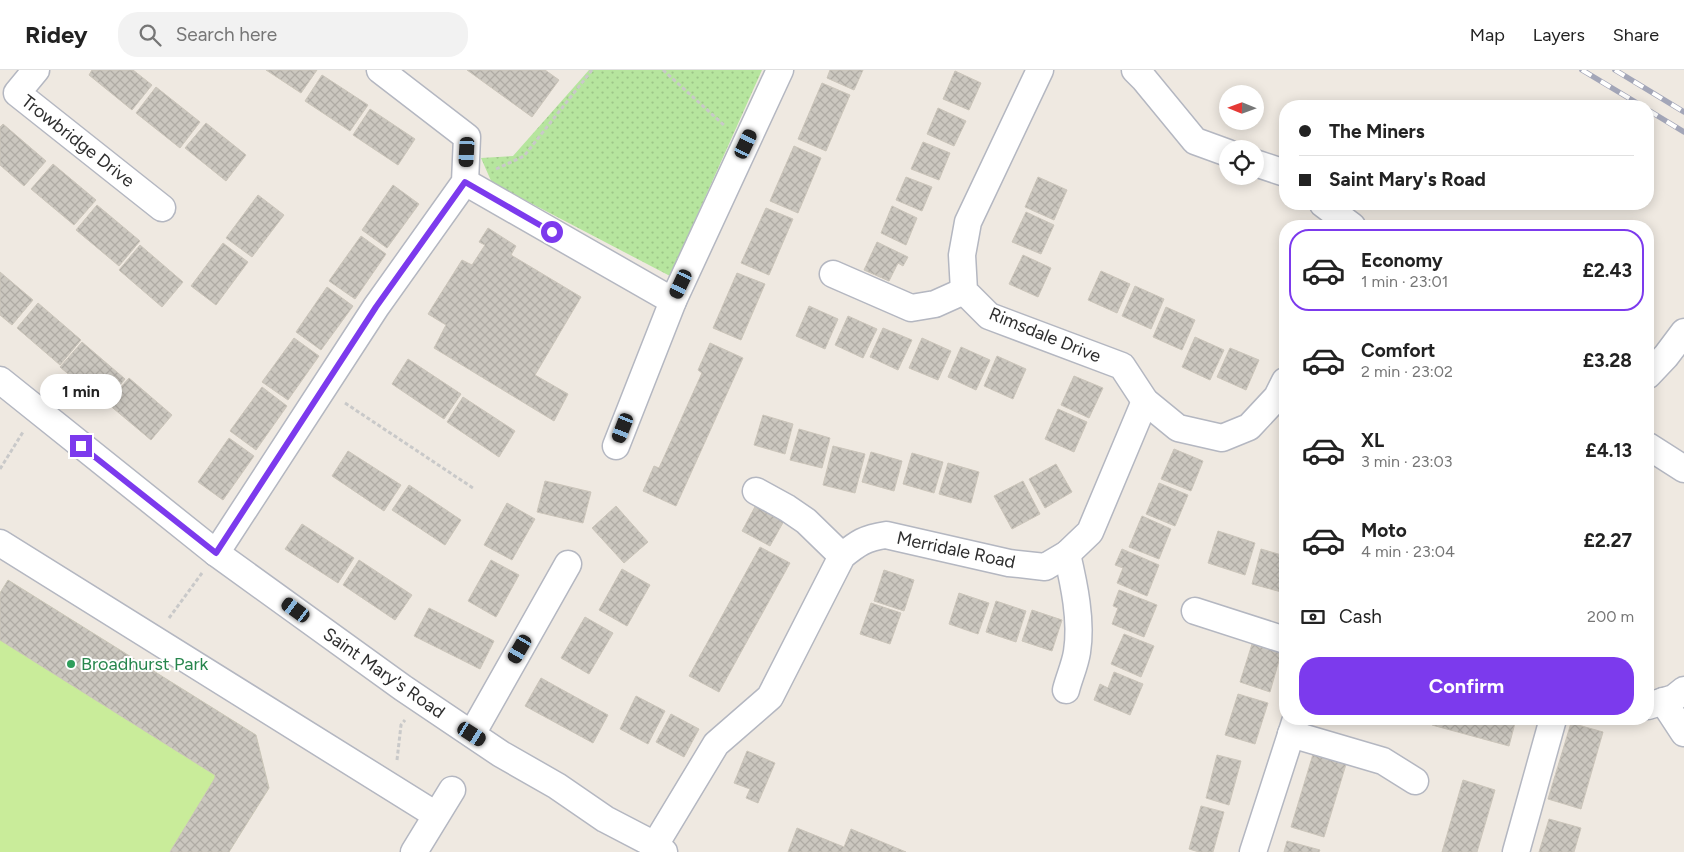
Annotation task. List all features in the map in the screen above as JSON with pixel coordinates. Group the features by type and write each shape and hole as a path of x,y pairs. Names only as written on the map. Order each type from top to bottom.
{"street":[{"name":"Trowbridge Drive","path":"36,70 17,92 162,208"},
{"path":"216,553 376,307 465,182 467,137 380,70"},
{"path":"616,446 673,301 780,70"},
{"path":"833,274 911,308 935,304 964,291 962,255 968,222 1040,70"},
{"path":"1135,70 1195,141 1219,150"},
{"path":"1264,166 1279,171"},
{"path":"465,182 673,301"},
{"path":"1331,210 1344,220"},
{"name":"Rimsdale Drive","path":"964,291 989,316 1122,366 1145,401 1178,428 1222,438 1250,426 1279,393"},
{"path":"1654,369 1684,332"},
{"name":"Saint Mary's Road","path":"0,380 216,553 419,699 501,754 557,786 605,820 660,849"},
{"name":"Merridale Road","path":"660,849 716,744 770,697 842,556 859,542 886,535 1009,563 1045,567 1067,554 1090,532 1145,401"},
{"path":"1654,450 1684,469"},
{"path":"756,491 787,508 806,522 842,556"},
{"path":"0,544 436,815"},
{"path":"1066,690 1077,652 1078,619 1067,554"},
{"path":"472,734 568,564"},
{"path":"1195,611 1279,638"},
{"path":"1665,699 1684,733"},
{"path":"1516,852 1550,725"},
{"path":"1254,852 1294,726 1383,761 1415,781"},
{"path":"414,852 452,790"}],"path":[{"path":"465,182 524,156 592,70"},
{"path":"663,70 746,144"},
{"path":"323,388 473,488"},
{"path":"0,469 36,410"},
{"path":"167,621 216,553"},
{"path":"396,763 401,725 419,699"}],"green space":[{"path":"589,70 762,70 670,276 492,183 481,158 513,156"},
{"name":"Broadhurst Park","path":"8,580 256,735 269,788 229,852 0,852 0,593"}],"building":[{"path":"92,70 133,70 152,85 132,110 89,75"},
{"path":"266,70 317,70 301,93"},
{"path":"467,70 545,70 559,80 532,117"},
{"path":"830,70 863,70 854,90 827,78"},
{"path":"955,71 981,83 969,110 943,99"},
{"path":"322,75 368,105 350,131 305,101"},
{"path":"822,83 850,95 826,151 798,139"},
{"path":"156,87 200,122 180,148 136,113"},
{"path":"938,108 966,121 954,146 927,134"},
{"path":"370,109 415,139 398,165 353,135"},
{"path":"206,123 246,155 226,181 185,148"},
{"path":"3,124 46,161 24,186 0,165 0,127"},
{"path":"923,142 950,153 939,180 911,169"},
{"path":"794,146 821,158 798,213 770,201"},
{"path":"53,164 96,200 74,225 31,189"},
{"path":"906,177 932,187 922,211 896,200"},
{"path":"1038,177 1067,190 1054,220 1025,207"},
{"path":"393,185 419,204 387,248 362,230"},
{"path":"258,195 284,215 252,257 226,238"},
{"path":"97,205 140,241 119,266 76,230"},
{"path":"892,206 917,218 906,245 881,233"},
{"path":"766,208 793,219 769,275 741,263"},
{"path":"1026,212 1054,225 1041,254 1012,242"},
{"path":"488,228 516,246 511,255 581,297 535,375 568,394 554,421 434,348 446,325 428,314 462,260 472,265 485,245 479,242"},
{"path":"361,236 386,254 355,299 329,281"},
{"path":"877,242 908,257 903,266 898,263 889,281 864,270"},
{"path":"223,243 248,262 216,305 191,286"},
{"path":"140,245 183,282 162,307 119,270"},
{"path":"1023,255 1051,268 1038,297 1009,284"},
{"path":"1101,271 1130,284 1117,313 1088,300"},
{"path":"0,272 33,300 12,325 0,315"},
{"path":"737,273 765,284 741,340 713,328"},
{"path":"1135,286 1164,299 1151,329 1122,316"},
{"path":"327,287 353,306 321,350 296,332"},
{"path":"38,303 81,340 60,365 17,328"},
{"path":"809,306 838,319 825,349 796,336"},
{"path":"1166,307 1195,320 1182,350 1153,337"},
{"path":"848,316 877,329 863,358 835,345"},
{"path":"883,328 912,340 898,370 870,357"},
{"path":"1195,337 1224,350 1210,380 1182,367"},
{"path":"294,338 319,356 288,400 262,382"},
{"path":"922,338 951,351 938,380 909,368"},
{"path":"82,342 125,379 104,404 60,367"},
{"path":"710,343 743,358 676,506 643,491 654,466 659,468 702,373 698,370"},
{"path":"961,347 990,360 976,390 948,377"},
{"path":"1230,348 1259,360 1246,390 1217,377"},
{"path":"997,356 1026,369 1013,399 984,386"},
{"path":"408,359 461,394 444,419 392,384"},
{"path":"1074,376 1103,388 1089,418 1061,405"},
{"path":"129,378 172,415 151,440 107,403"},
{"path":"262,387 287,406 256,450 230,431"},
{"path":"463,397 515,431 499,457 447,422"},
{"path":"1058,409 1087,422 1074,452 1045,439"},
{"path":"763,415 793,424 785,454 754,445"},
{"path":"799,429 830,438 822,468 790,460"},
{"path":"229,438 254,456 223,500 198,482"},
{"path":"833,446 865,454 855,493 823,485"},
{"path":"1174,449 1203,461 1191,491 1161,479"},
{"path":"348,451 401,485 384,511 332,476"},
{"path":"871,452 902,461 894,491 862,482"},
{"path":"912,453 943,462 934,493 903,484"},
{"path":"948,463 979,472 971,503 939,494"},
{"path":"1056,464 1072,492 1045,508 1029,479"},
{"path":"545,481 591,492 583,523 537,512"},
{"path":"1023,481 1040,514 1012,529 994,496"},
{"path":"1159,483 1188,495 1175,526 1146,514"},
{"path":"409,485 461,520 445,545 392,510"},
{"path":"507,503 535,519 512,560 484,545"},
{"path":"757,503 785,519 770,546 742,531"},
{"path":"616,506 648,542 624,563 592,528"},
{"path":"1142,516 1171,529 1159,559 1129,547"},
{"path":"302,524 354,558 338,583 285,549"},
{"path":"1218,531 1255,543 1245,575 1208,563"},
{"path":"760,547 790,563 719,692 689,676"},
{"path":"1122,549 1159,565 1147,596 1117,583 1123,568 1115,565"},
{"path":"1261,549 1279,554 1279,591 1252,584"},
{"path":"359,560 412,595 395,620 343,585"},
{"path":"491,560 519,575 496,617 468,601"},
{"path":"622,569 650,585 627,626 599,610"},
{"path":"884,570 914,580 904,611 874,601"},
{"path":"8,580 256,735 269,788 229,852 170,852 215,778 215,775 0,640 0,593"},
{"path":"1119,590 1157,605 1144,637 1112,624 1118,608 1113,606"},
{"path":"959,593 989,603 978,634 949,624"},
{"path":"996,601 1026,611 1016,642 986,632"},
{"path":"871,603 901,613 890,644 860,634"},
{"path":"429,608 494,641 480,669 414,636"},
{"path":"1032,610 1062,620 1052,651 1022,641"},
{"path":"585,617 613,633 589,674 561,658"},
{"path":"1124,634 1154,646 1141,677 1111,664"},
{"path":"1253,641 1279,649 1279,660 1270,692 1240,682"},
{"path":"1114,672 1143,684 1130,715 1094,700 1100,684 1108,688"},
{"path":"541,678 608,715 593,743 525,706"},
{"path":"1238,694 1268,703 1255,744 1225,735"},
{"path":"636,696 665,711 648,744 620,729"},
{"path":"671,714 699,729 684,757 656,742"},
{"path":"1432,725 1514,725 1509,746"},
{"path":"1570,725 1578,725 1603,732 1581,809 1548,799"},
{"path":"747,751 775,763 758,803 746,798 750,789 734,783"},
{"path":"1314,751 1347,761 1324,837 1291,827"},
{"path":"1217,755 1241,761 1229,805 1206,798"},
{"path":"1463,780 1495,790 1477,852 1442,852"},
{"path":"1201,806 1224,812 1213,852 1199,852 1189,849"},
{"path":"1549,819 1581,828 1574,852 1539,852"},
{"path":"797,828 844,847 851,829 906,852 788,852"},
{"path":"1287,841 1320,850 1319,852 1284,852"}],"railway":[{"path":"1582,70 1632,100"},
{"path":"1615,70 1684,112"},
{"path":"1654,114 1684,132"}],"place":[{"name":"Broadhurst Park","path":"71,664"}],"route":[{"path":"81,446 216,553 376,307 465,182 552,232"}]}
